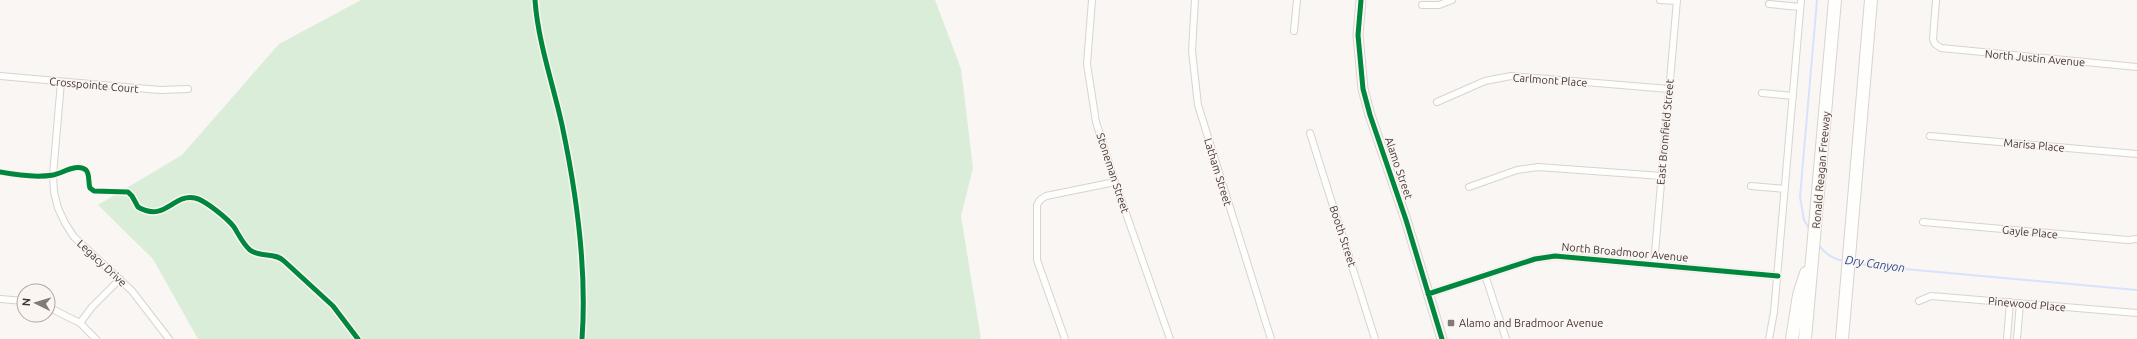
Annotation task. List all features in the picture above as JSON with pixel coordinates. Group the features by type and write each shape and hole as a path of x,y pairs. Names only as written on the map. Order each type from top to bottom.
{"highway":[{"name":"Ronald Reagan Freeway","path":"1805,339 1835,0"},
{"path":"1843,339 1849,249 1871,0"},
{"path":"1792,339 1799,295 1813,251"}],"main road":[{"name":"Alamo Street","path":"1361,0 1358,35 1363,88 1370,115 1406,220 1442,339"}],"street":[{"name":"Stoneman Street","path":"1092,0 1087,64 1096,122 1114,182 1170,339"},
{"name":"Latham Street","path":"1195,0 1192,51 1198,105 1271,339"},
{"path":"1294,31 1297,0"},
{"path":"1422,5 1439,5 1452,0"},
{"path":"1660,0 1677,1"},
{"path":"1769,339 1778,276 1801,0"},
{"name":"North Justin Avenue","path":"1936,0 1933,34 1935,44 1949,50 2137,67"},
{"name":"East Bromfield Street","path":"1654,264 1677,1"},
{"path":"1769,4 1800,7"},
{"name":"Crosspointe Court","path":"0,76 160,90 188,89"},
{"name":"Carlmont Place","path":"1437,102 1485,81 1511,76 1669,89"},
{"name":"Legacy Drive","path":"61,82 53,175 54,192 58,208 74,237 120,279 143,303 169,339"},
{"path":"1762,93 1793,96"},
{"name":"Booth Street","path":"1310,133 1376,339"},
{"name":"Marisa Place","path":"1930,136 2137,154"},
{"path":"1469,187 1517,170 1538,166 1662,176"},
{"path":"1065,339 1037,260 1037,205 1040,200 1046,196 1114,182"},
{"path":"1751,186 1785,189"},
{"name":"Gayle Place","path":"1923,222 2128,240 2137,239"},
{"name":"North Broadmoor Avenue","path":"1428,294 1534,260 1555,256 1778,276"},
{"path":"1485,275 1506,339"},
{"path":"80,323 105,292 120,279"},
{"name":"Pinewood Place","path":"1919,301 1931,296 2137,313"},
{"path":"0,299 16,300"},
{"path":"2007,339 2010,302"},
{"path":"2017,339 2020,303"},
{"path":"56,311 80,323 96,339"}],"green space":[{"path":"361,0 935,0 961,69 973,168 961,216 981,339 198,339 153,259 98,205 182,155 279,44"}],"waterway":[{"name":"Dry Canyon","path":"1810,230 1804,220 1800,197 1817,0"},
{"name":"Dry Canyon","path":"1818,244 1829,255 1844,261"},
{"name":"Dry Canyon","path":"1852,262 1872,266 2137,290"}],"cycle path":[{"path":"535,0 539,31 562,125 576,204 582,259 582,339"},
{"path":"1361,0 1358,35 1363,89 1370,115 1406,220 1442,339"},
{"path":"0,172 40,176 53,175 74,168 82,168 86,170 90,188 94,191 128,192 138,207 147,211 155,212 162,210 187,198 199,199 222,215 234,227 250,250 258,254 280,258 284,261 333,306 358,339"},
{"path":"1428,294 1535,259 1555,256 1778,276"}],"place":[{"name":"Alamo and Bradmoor Avenue","path":"1451,323"}]}
